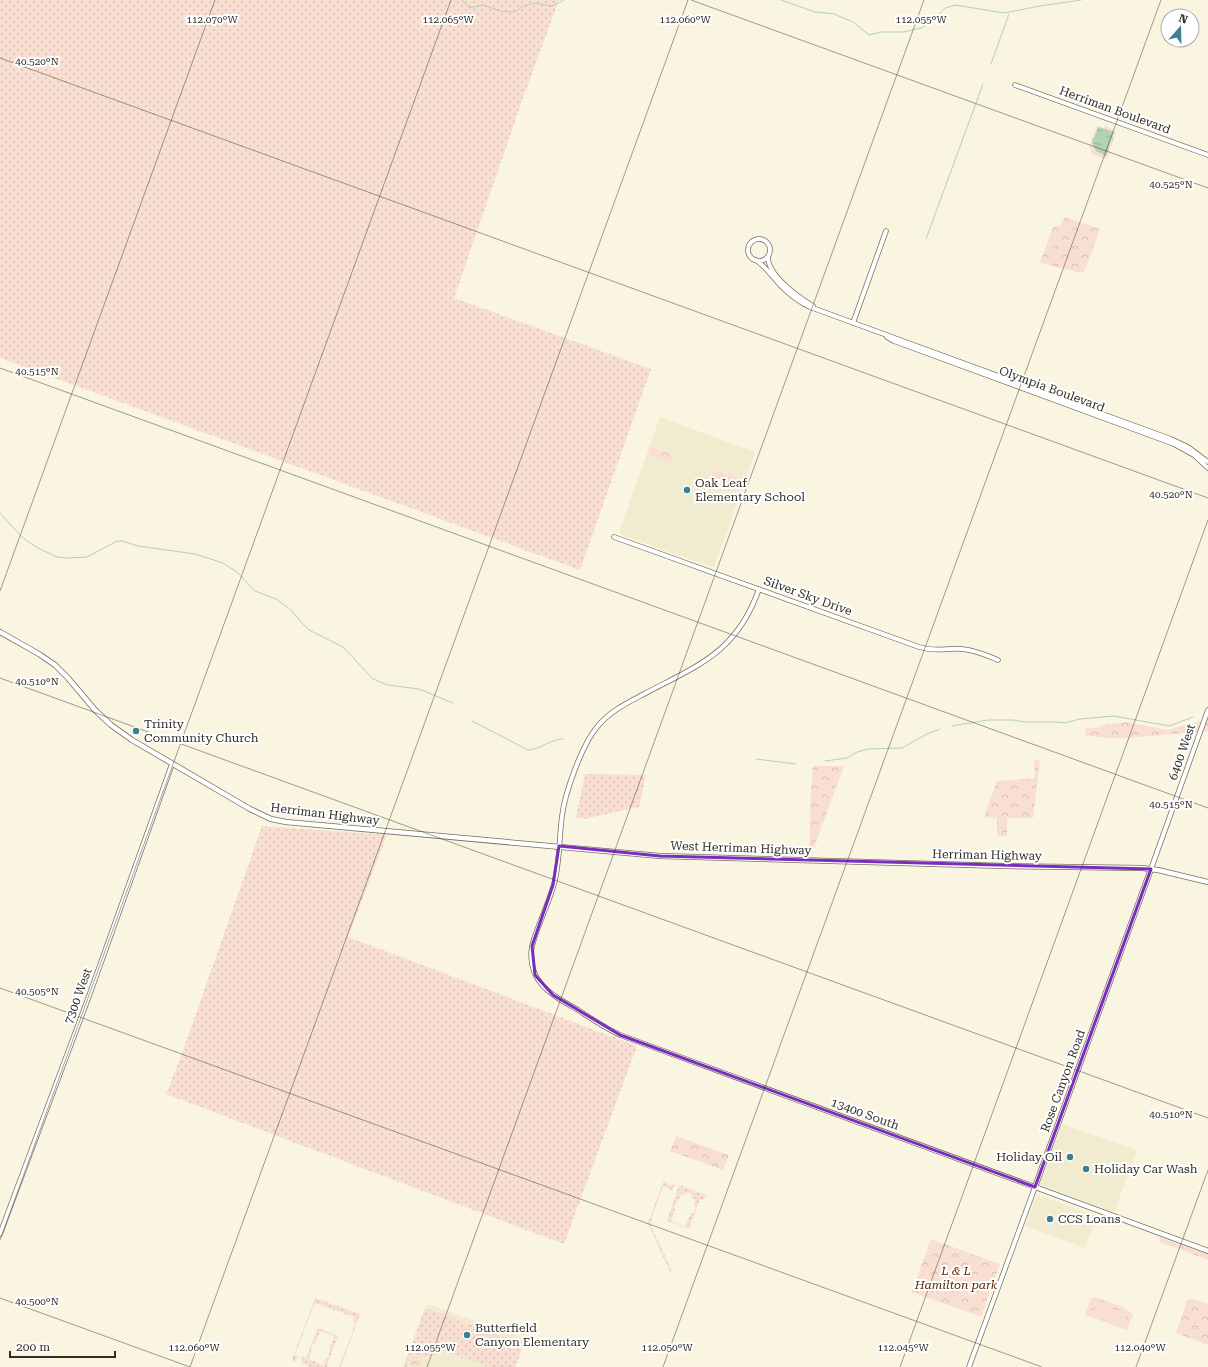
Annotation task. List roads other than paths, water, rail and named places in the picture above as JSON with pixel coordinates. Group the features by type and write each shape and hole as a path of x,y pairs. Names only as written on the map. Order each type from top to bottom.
{"main road":[{"name":"Herriman Highway","path":"0,632 52,663 111,725 136,744 270,819 278,821 660,856"},
{"name":"West Herriman Highway","path":"660,856 822,861"},
{"name":"Herriman Highway","path":"822,861 1151,869 1208,882"},
{"name":"Rose Canyon Road","path":"1035,1186 1151,869"},
{"name":"13400 South","path":"1035,1186 1208,1251"}],"street":[{"name":"Herriman Boulevard","path":"1015,85 1208,155"},
{"path":"853,323 886,231"},
{"path":"756,239 763,239 769,244 770,251 768,256 763,260 756,260 750,256 748,251 750,244 756,239"},
{"name":"Olympia Boulevard","path":"768,256 770,267 786,286 802,299 827,314"},
{"name":"Olympia Boulevard","path":"756,260 764,266 781,286 794,298 810,307 1171,439 1188,447 1208,462"},
{"name":"Olympia Boulevard","path":"885,335 894,341 1174,444 1190,452 1208,468"},
{"name":"Silver Sky Drive","path":"614,537 920,648 936,650 969,650 998,660"},
{"path":"559,846 562,816 567,795 583,750 597,727 608,716 621,707 699,665 715,654 730,641 744,623 752,608 759,589"},
{"name":"6400 West","path":"1151,869 1208,710"},
{"name":"7300 West","path":"0,1234 89,996 172,764"},
{"name":"13400 South","path":"559,846 557,871 533,942 531,956 533,968 539,981 550,993 620,1035 1035,1186"},
{"name":"Rose Canyon Road","path":"969,1367 1035,1186"}],"water":[{"path":"1098,127 1114,132 1106,156 1096,151 1092,143"}],"waterway":[{"path":"462,0 469,8 484,5 500,11 512,12 517,11 523,6 534,3 550,6 564,0"},
{"path":"781,0 815,12 834,14 853,22 869,35 881,32 904,32 921,28 932,21 945,8 955,5 1004,13 1081,0"},
{"path":"991,64 1009,14"},
{"path":"926,239 983,84"},
{"path":"0,513 27,541 57,557 87,557 117,541 122,541 138,546 195,554 223,563 237,572 255,591 276,599 290,609 309,630 343,647 373,679 388,685 419,689 453,703"},
{"path":"952,726 988,720 1065,723 1080,719 1114,716 1169,726 1193,717"},
{"path":"472,721 528,750 532,750 558,739 563,739"},
{"path":"825,761 847,758 857,752 868,749 902,748 925,735 940,729"},
{"path":"756,759 796,764"}],"place":[{"name":"Oak Leaf Elementary School","path":"687,490"},
{"name":"Trinity Community Church","path":"136,731"},
{"name":"Holiday Oil","path":"1070,1157"},
{"name":"Holiday Car Wash","path":"1086,1169"},
{"name":"CCS Loans","path":"1050,1219"},
{"name":"Butterfield Canyon Elementary","path":"467,1335"}],"park label":[{"name":"L & L Hamilton park","path":"956,1278"}]}
